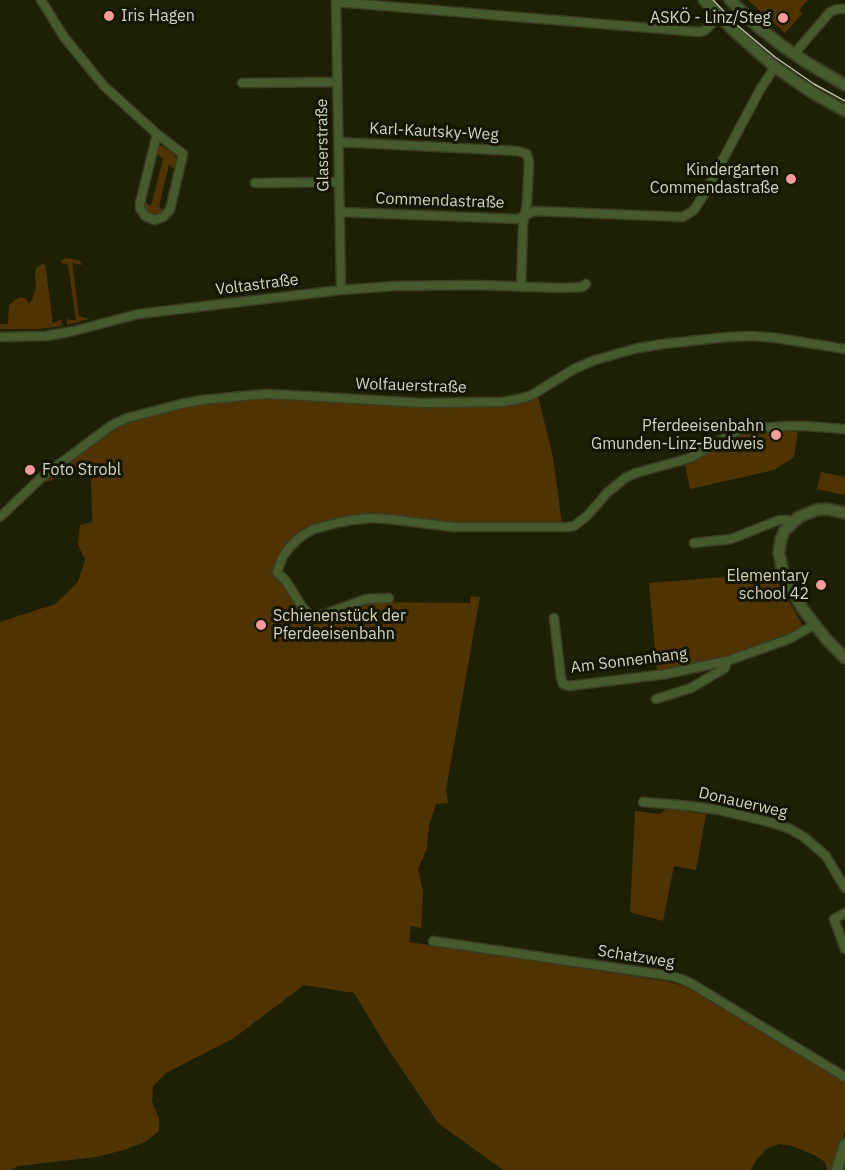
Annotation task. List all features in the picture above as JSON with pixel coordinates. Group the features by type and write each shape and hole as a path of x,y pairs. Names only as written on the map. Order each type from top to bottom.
{"street":[{"path":"41,0 59,30 97,79 121,103 183,154 170,210 164,217 154,220 145,216 140,203 157,134"},
{"path":"704,0 748,45 775,67 845,111"},
{"path":"730,0 756,25 794,54 845,85"},
{"path":"336,1 699,32 704,31 719,16"},
{"name":"Glaserstraße","path":"336,1 341,290"},
{"path":"794,54 828,14 835,10 845,9"},
{"name":"Commendastraße","path":"340,212 518,219 534,211 683,216 694,210 705,193 761,88 775,67"},
{"path":"242,83 337,82"},
{"name":"Karl-Kautsky-Weg","path":"339,142 518,151 527,154 529,163 525,216"},
{"path":"255,183 339,182"},
{"path":"521,286 525,216"},
{"name":"Voltastraße","path":"0,337 46,336 138,314 341,290 435,285 573,288 586,284"},
{"name":"Wolfauerstraße","path":"0,517 42,477 112,425 127,418 181,404 266,394 423,403 503,402 532,395 574,369 595,360 638,348 663,344 752,336 845,349"},
{"path":"389,598 366,599 325,615 313,615 303,608 286,581 277,572 283,556 298,539 330,525 372,518 454,527 574,526 625,478 690,458 735,432 745,429 788,426 845,429"},
{"path":"845,513 827,509 816,510 799,517 785,530 779,553 783,572 792,591 814,625 845,658"},
{"path":"694,543 720,541 784,519 791,523"},
{"name":"Am Sonnenhang","path":"554,618 561,678 563,684 569,686 666,674 727,661 789,639 814,625"},
{"name":"Am Sonnenhang","path":"656,699 691,688 725,668 727,661"},
{"name":"Donauerweg","path":"643,802 719,810 790,829 804,837 826,856 845,888"},
{"path":"845,913 834,920 845,949"},
{"name":"Schatzweg","path":"433,941 681,979 845,1077"},
{"path":"837,1170 845,1144"}],"shaded area":[{"name":"ASKÖ - Linz/Steg","path":"748,0 808,0 799,10 802,14 785,33"},
{"path":"159,146 174,154 178,163 176,171 169,165 159,206 166,213 157,217 148,214 143,201 151,206 163,159 156,153"},
{"path":"65,258 81,262 82,265 72,263 79,316 89,319 67,325 67,319 76,320 68,265 60,262"},
{"path":"45,263 53,324 61,319 62,326 40,329 0,329 0,324 8,324 9,305 21,297 25,298 29,304 32,300 36,287 35,271 37,267"},
{"path":"538,396 553,457 562,525 465,524 403,518 318,525 279,560 273,574 283,581 290,591 307,625 366,602 470,603 471,596 480,597 446,790 448,803 436,804 429,825 427,848 418,869 423,892 421,928 411,926 409,942 665,981 692,990 845,1083 845,1131 833,1170 827,1170 825,1162 814,1155 792,1146 779,1144 766,1149 751,1170 503,1170 438,1123 388,1049 354,993 304,985 234,1038 166,1073 153,1086 152,1101 159,1119 159,1131 145,1142 97,1157 0,1170 0,622 55,604 78,582 85,560 78,544 80,525 92,522 91,467 74,470 43,482 115,427 184,407 255,398 415,406 514,404"},
{"path":"798,430 794,457 774,470 690,489 685,464 700,458 733,436"},
{"path":"821,472 845,477 845,495 817,489"},
{"path":"776,573 782,589 801,622 802,626 799,629 734,655 657,672 649,583"},
{"path":"667,808 706,814 696,870 674,866 663,921 630,912 635,811 661,814"}],"tram line":[{"path":"713,0 738,26 775,57 814,84 845,101"}],"place":[{"name":"Iris Hagen","path":"109,16"},
{"name":"ASKÖ - Linz/Steg","path":"783,18"},
{"name":"Kindergarten Commendastraße","path":"791,179"},
{"name":"Pferdeeisenbahn Gmunden-Linz-Budweis","path":"776,435"},
{"name":"Foto Strobl","path":"30,470"},
{"name":"Elementary school 42","path":"821,585"},
{"name":"Schienenstück der Pferdeeisenbahn","path":"261,625"}]}
